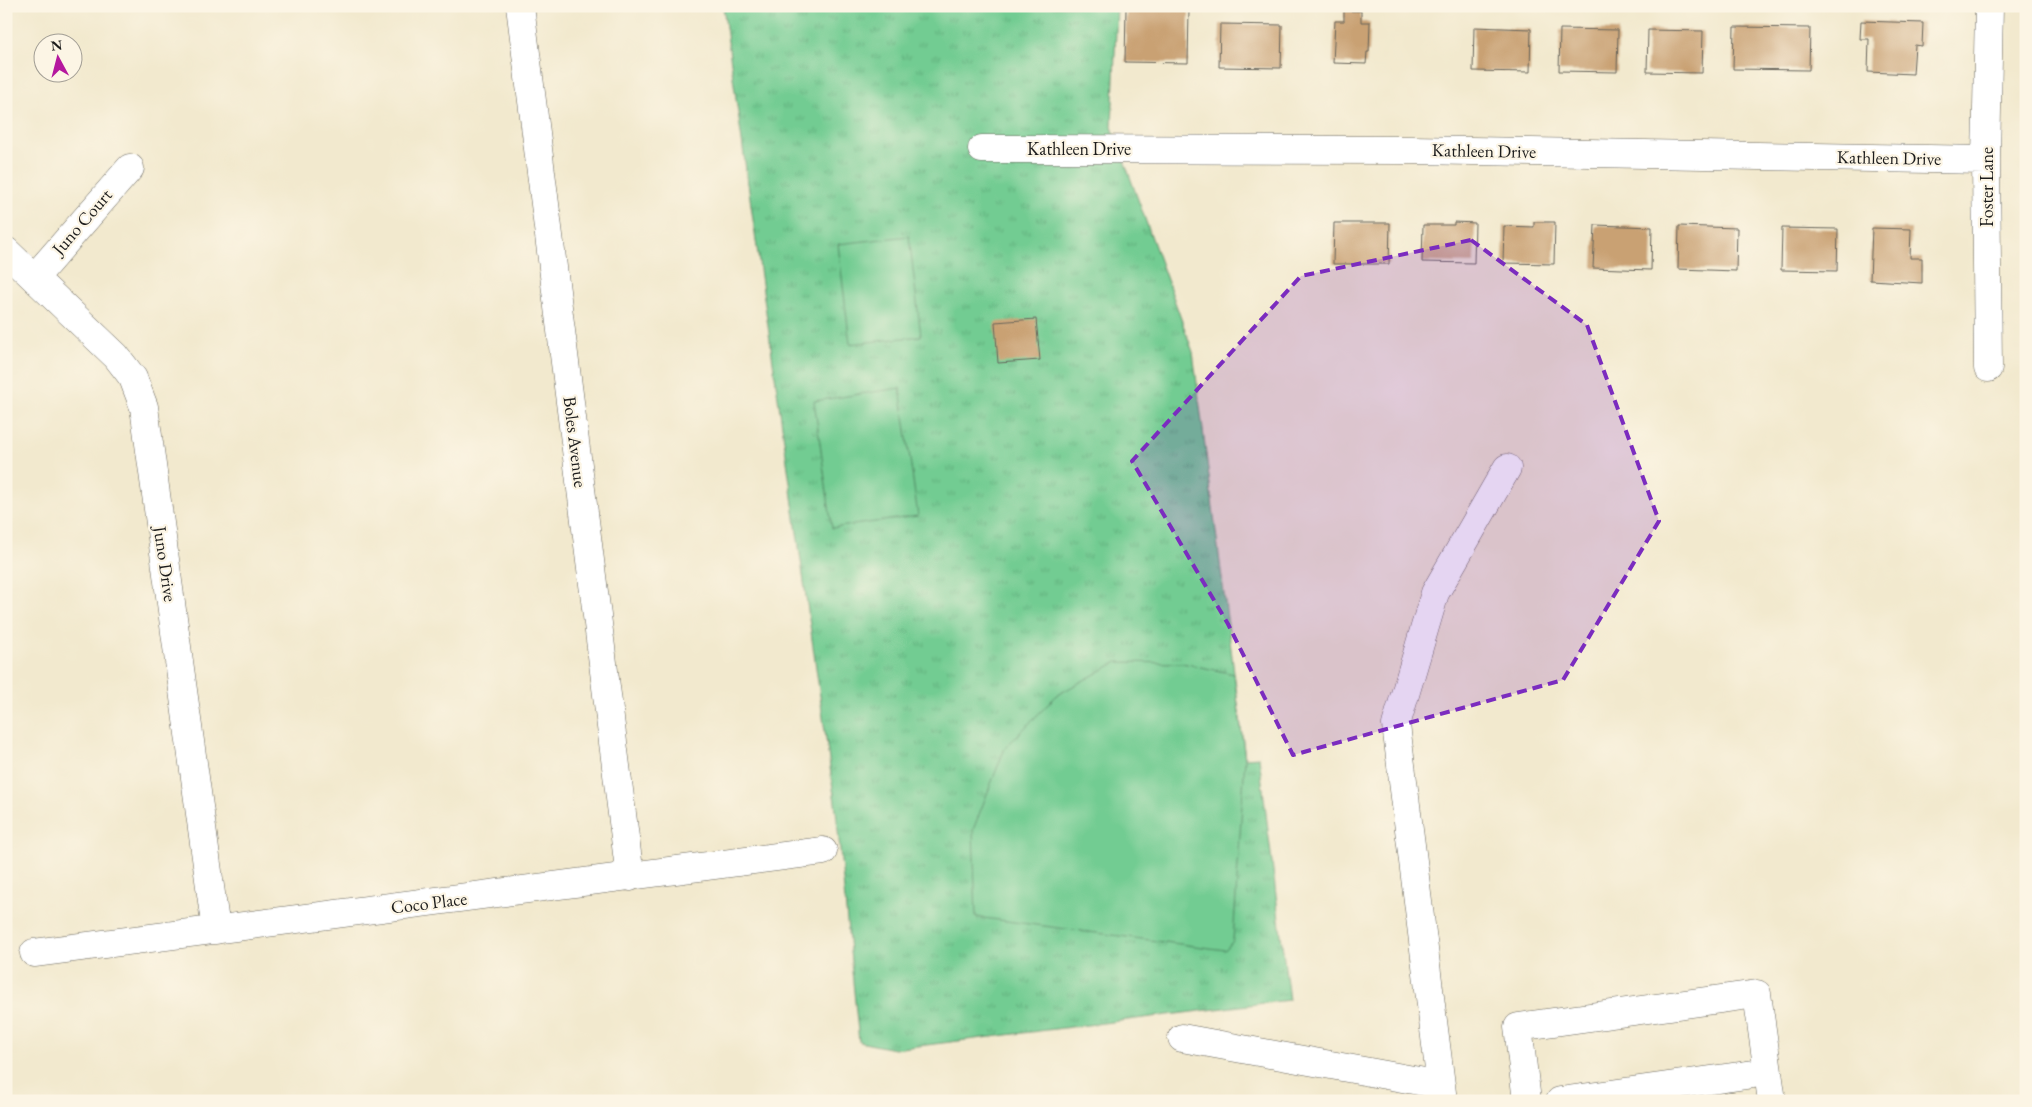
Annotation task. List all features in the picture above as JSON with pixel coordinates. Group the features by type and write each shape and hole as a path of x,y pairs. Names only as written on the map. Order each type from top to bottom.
{"street":[{"name":"Boles Avenue","path":"520,6 630,877"},
{"name":"Foster Lane","path":"1988,368 1986,160 1989,6"},
{"name":"Kathleen Drive","path":"982,149 1411,150 1986,160"},
{"name":"Juno Court","path":"35,276 130,168"},
{"name":"Juno Drive","path":"6,251 35,276 116,356 133,378 144,407 216,930"},
{"path":"1182,1038 1442,1093 1396,725 1435,593 1507,468"},
{"name":"Coco Place","path":"34,953 823,851"},
{"path":"1527,1101 1518,1027 1757,994 1772,1101"},
{"path":"1560,1101 1768,1072"}],"highlighted area":[{"path":"1471,240 1587,325 1659,521 1563,680 1293,755 1228,624 1132,461 1301,276"}],"green space":[{"path":"723,6 1117,6 1112,127 1193,352 1245,758 1259,757 1289,1000 894,1049 859,1042 836,810"},
{"path":"909,236 921,336 850,344 838,244"},
{"path":"900,388 918,516 832,528 814,401"},
{"path":"1117,662 1182,663 1234,674 1245,759 1233,941 1225,950 976,917 973,830 1005,748 1057,695"}],"building":[{"path":"1126,8 1189,9 1188,63 1125,62"},
{"path":"1344,11 1361,11 1361,22 1370,22 1369,52 1367,52 1366,64 1333,63 1335,21 1344,21"},
{"path":"1861,21 1923,23 1922,46 1915,45 1913,74 1868,72 1869,39 1860,39"},
{"path":"1220,24 1282,25 1281,68 1219,67"},
{"path":"1474,27 1531,29 1530,72 1473,71"},
{"path":"1734,27 1810,28 1809,70 1733,69"},
{"path":"1560,29 1618,30 1617,72 1559,71"},
{"path":"1648,30 1703,31 1702,73 1647,72"},
{"path":"1454,222 1475,223 1474,263 1422,262 1423,225 1454,225"},
{"path":"1534,222 1555,222 1554,264 1503,263 1504,226 1534,227"},
{"path":"1334,223 1390,223 1389,264 1333,264"},
{"path":"1595,225 1652,227 1651,270 1593,268"},
{"path":"1679,226 1737,228 1736,271 1678,269"},
{"path":"1782,228 1838,229 1837,271 1781,270"},
{"path":"1872,228 1911,229 1910,258 1922,258 1922,283 1870,280"},
{"path":"1036,319 1040,360 998,363 995,322"}]}
